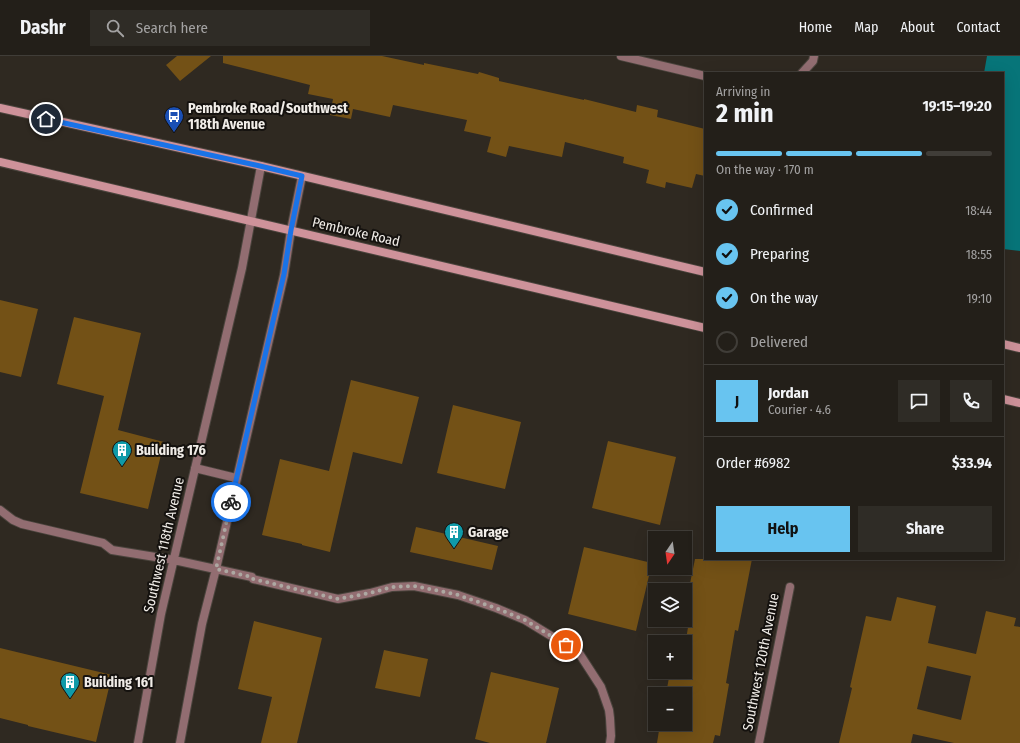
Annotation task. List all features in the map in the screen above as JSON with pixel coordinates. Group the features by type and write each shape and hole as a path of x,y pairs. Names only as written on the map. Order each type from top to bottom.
{"main road":[{"path":"0,108 260,166 704,272"},
{"name":"Pembroke Road","path":"0,162 704,328"},
{"path":"1004,344 1020,348"},
{"path":"1004,399 1020,403"}],"street":[{"path":"621,56 704,76"},
{"path":"803,72 813,61 814,56"},
{"name":"Southwest 118th Avenue","path":"138,743 161,614 240,275 260,166"},
{"path":"180,743 202,624 284,274 302,176"},
{"path":"195,468 236,478"},
{"path":"0,510 13,520 22,524 103,543 112,550 174,560 216,569 338,599 392,587 414,586 458,595 496,608 525,620 579,653 601,687 609,710 611,736 610,743"},
{"name":"Southwest 120th Avenue","path":"759,743 790,587"}],"water":[{"path":"987,56 1020,56 1020,251 1004,249 1004,72 984,72"}],"building":[{"path":"177,56 211,56 180,81 166,65"},
{"path":"223,56 382,56 478,74 479,72 499,78 499,81 584,99 636,112 637,105 658,110 657,117 704,129 704,176 696,174 692,188 666,182 665,188 646,183 649,170 623,163 624,157 565,142 562,157 509,146 506,157 487,152 491,137 464,131 467,120 393,105 390,117 353,109 351,119 330,115 333,99 308,94 310,85 223,63"},
{"path":"0,300 38,309 21,377 0,372"},
{"path":"74,317 141,333 118,430 164,442 148,509 80,493 104,396 57,384"},
{"path":"351,380 419,397 402,464 353,452 330,552 262,535 280,459 329,471"},
{"path":"453,405 521,422 505,489 437,473"},
{"path":"608,441 676,457 660,525 592,508"},
{"name":"Garage","path":"416,527 498,546 492,570 410,552"},
{"path":"584,547 648,562 649,575 636,631 568,614"},
{"path":"695,559 752,560 738,631 735,630 726,683 729,684 720,736 715,735 713,743 657,743 659,731 692,731 692,687 667,687 669,679 692,679 692,635 687,635 688,627 692,627 692,583 690,583"},
{"path":"897,597 936,606 928,643 976,654 986,611 1016,618 1014,626 1020,627 1020,743 954,743 913,734 911,743 839,743 852,688 850,687 866,616 891,621","holes":["927,666 971,676 961,720 917,709"]},
{"path":"254,621 322,638 297,743 261,743 272,697 238,689"},
{"name":"Building 161","path":"0,648 112,675 96,742 0,718"},
{"path":"384,650 428,659 420,697 375,688"},
{"path":"491,672 559,688 546,743 490,743 475,739"}],"way so far":[{"path":"231,502 216,569 338,599 392,587 414,586 440,591 458,595 525,620 566,645"}],"place":[{"name":"Pembroke Road/Southwest 118th Avenue","path":"174,133"},
{"name":"Building 176","path":"122,467"},
{"name":"Garage","path":"454,549"},
{"name":"Building 161","path":"70,699"}],"route":[{"path":"46,119 302,176 284,274 231,502"}]}
